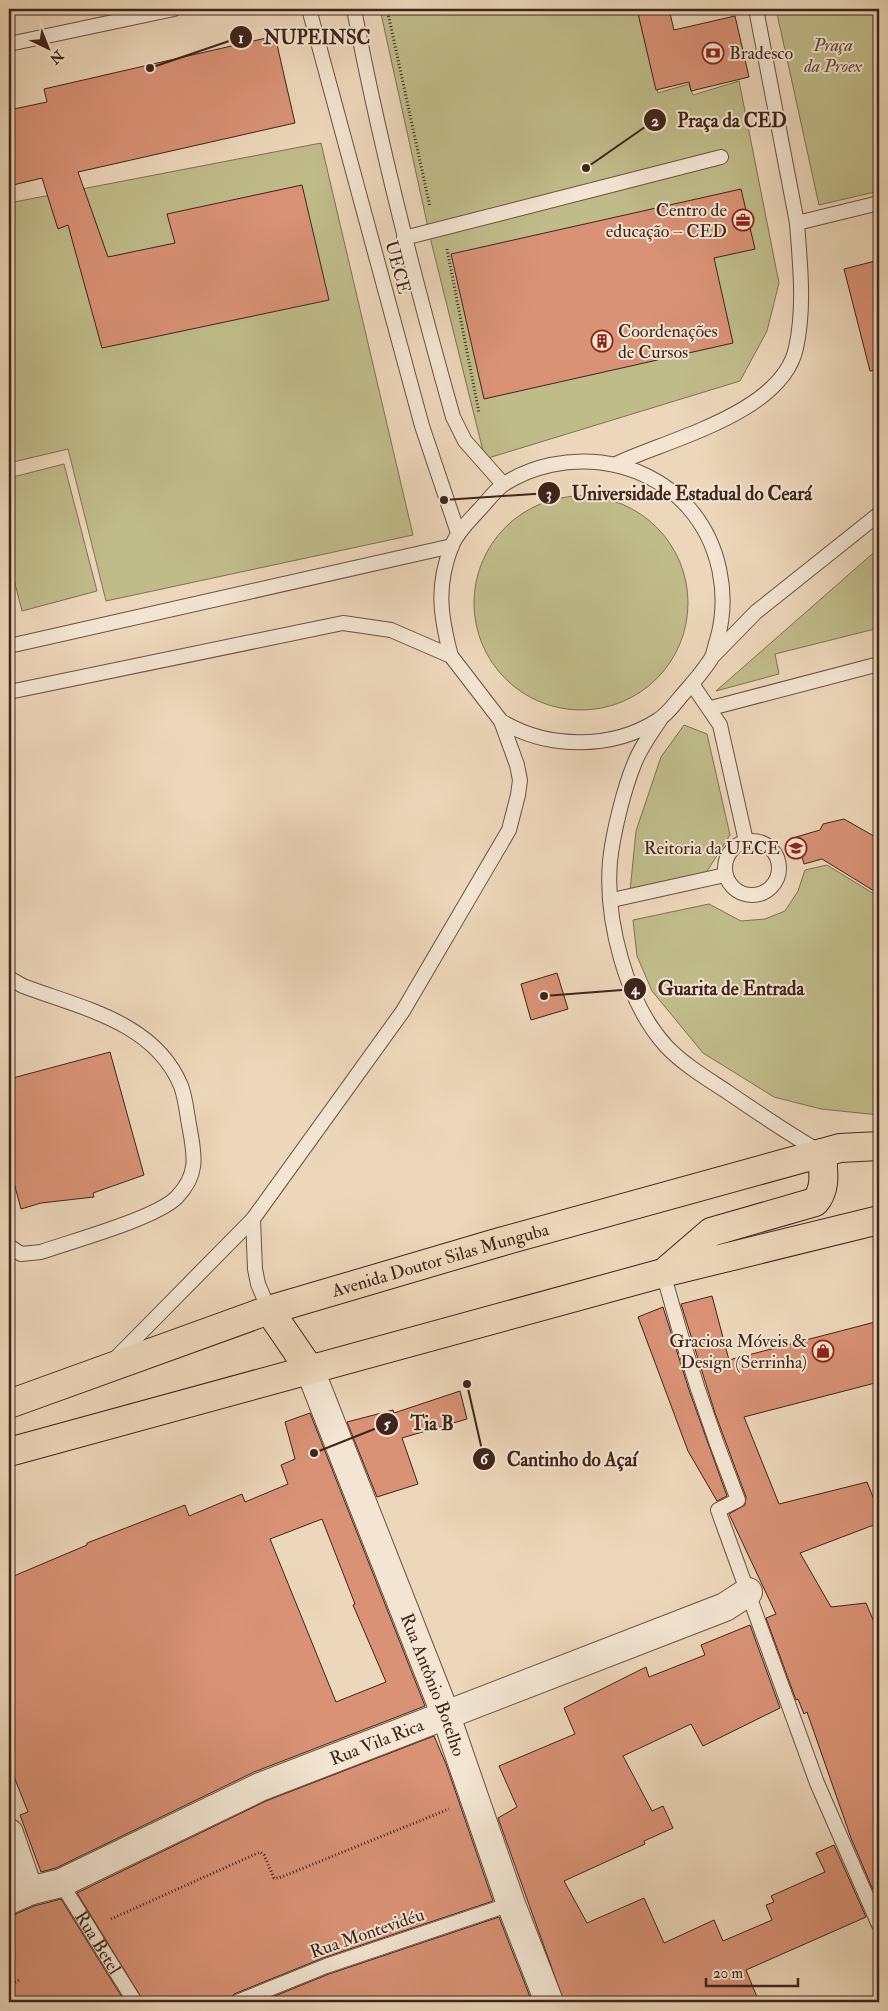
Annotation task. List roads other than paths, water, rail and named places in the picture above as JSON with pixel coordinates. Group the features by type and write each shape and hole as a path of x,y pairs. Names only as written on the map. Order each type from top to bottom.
{"main road":[{"name":"Avenida Doutor Silas Munguba","path":"9,1404 269,1310 500,1242 840,1148 879,1146"},
{"path":"663,1273 711,1232 815,1202 821,1195 824,1182 822,1153"},
{"path":"9,1452 663,1273 879,1220"},
{"path":"269,1310 310,1370"}],"street":[{"name":"Rua Antônio Botelho","path":"310,1370 446,1716 511,1904 549,2002"},
{"name":"Rua Vila Rica","path":"19,1896 60,1883 260,1787 725,1607 748,1592"},
{"path":"9,1833 19,1896"}],"lane":[{"path":"9,44 174,9"},
{"name":"UECE","path":"309,9 422,426 458,533"},
{"path":"354,9 372,105 404,238 453,418 465,441 503,484"},
{"path":"616,464 747,408 772,388 786,372 796,350 802,303 797,223 756,9"},
{"path":"404,238 721,157"},
{"path":"797,223 879,203"},
{"path":"103,1371 253,1219 404,1011 509,830 520,780 517,765 501,721 451,656 441,620 442,582 452,546 458,533 503,484 541,466 583,460 616,464 659,482 688,508 710,541 722,579 723,619 712,658"},
{"path":"822,1153 698,1072 667,1046 653,1030 632,995 620,958 612,900 610,862 615,830 634,763 660,720 712,658 756,612 879,514"},
{"path":"9,646 452,546"},
{"path":"9,692 343,623 391,630 451,656"},
{"path":"711,708 879,664"},
{"path":"692,684 711,708 720,725 746,841"},
{"path":"501,721 539,737 580,743 622,738 660,720"},
{"path":"746,841 762,842 775,852 780,867 776,883 764,894 748,896 733,890 725,876 725,860 733,848 746,841"},
{"path":"612,900 725,876"},
{"path":"9,978 23,986 122,1023 146,1039 166,1061 181,1086 196,1159 190,1178 177,1197 157,1211 41,1252 22,1254 9,1246"},
{"path":"253,1219 255,1269 258,1284 269,1310"},
{"path":"663,1273 681,1340 716,1445 738,1500 718,1510 817,1782 879,1925"},
{"name":"Rua Betel","path":"60,1883 135,2002"},
{"name":"Rua Montevidéu","path":"237,2002 326,1966 511,1904"}],"place":[{"name":"Bradesco","path":"713,53"},
{"name":"NUPEINSC","path":"150,68"},
{"name":"Praça da CED","path":"586,168"},
{"name":"Centro de educação – CED","path":"743,220"},
{"name":"Coordenações de Cursos","path":"602,341"},
{"name":"Universidade Estadual do Ceará","path":"444,500"},
{"name":"Reitoria da UECE","path":"796,848"},
{"name":"Guarita de Entrada","path":"544,996"},
{"name":"Graciosa Móveis & Design (Serrinha)","path":"823,1351"},
{"name":"Cantinho do Açaí","path":"467,1384"},
{"name":"Tia B","path":"314,1453"}],"park label":[{"name":"Praça da Proex","path":"833,55"}]}
